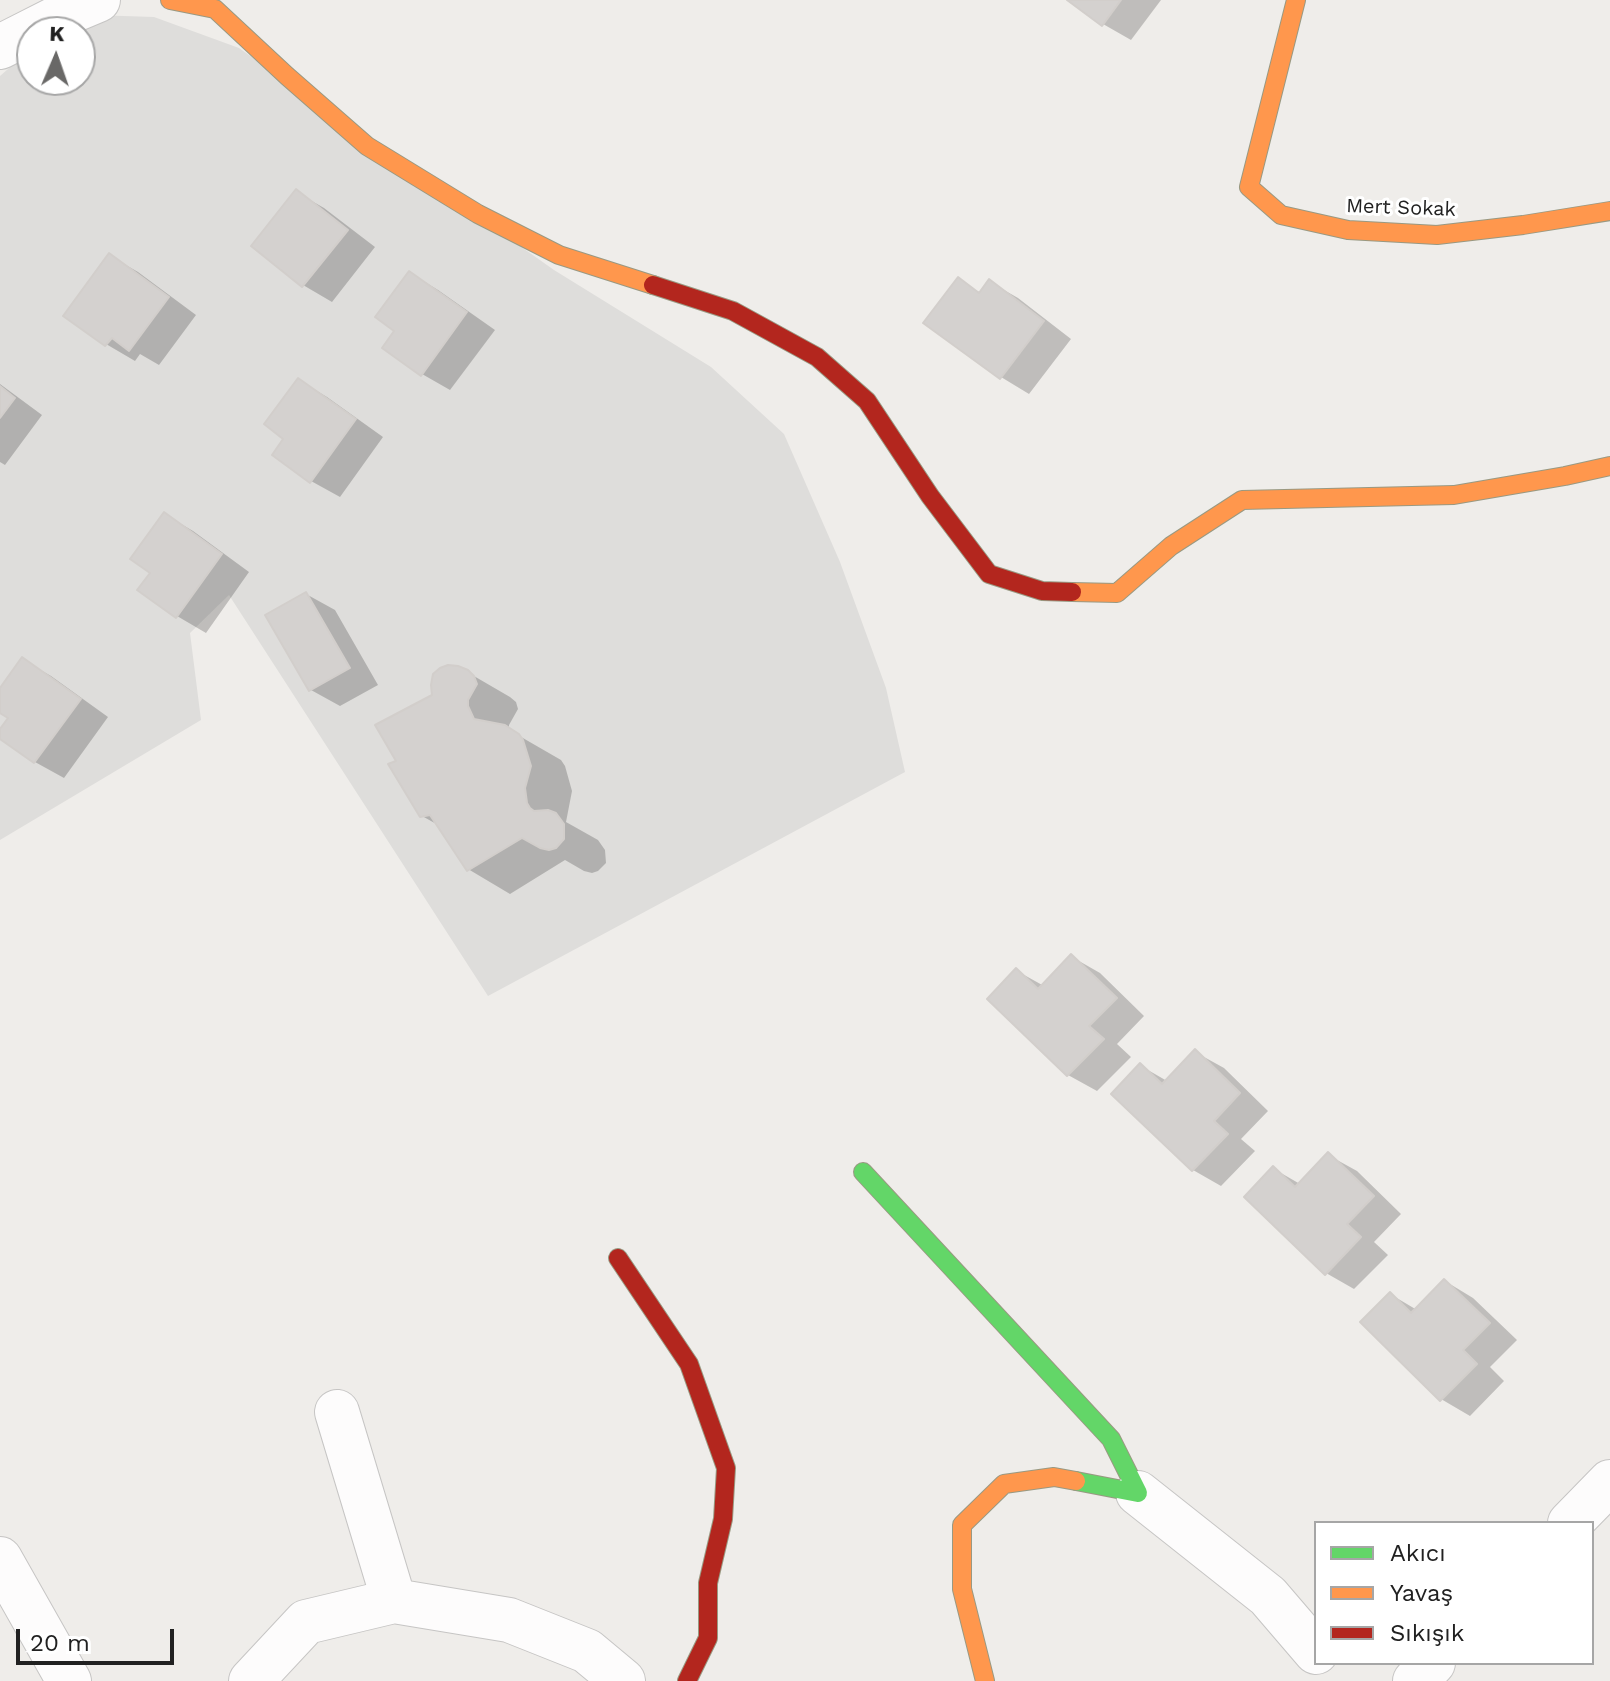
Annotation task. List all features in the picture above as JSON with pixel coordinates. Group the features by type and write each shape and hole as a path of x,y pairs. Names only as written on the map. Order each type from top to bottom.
{"street":[{"path":"0,47 98,0"},
{"path":"170,0 215,9 367,146 478,214 559,255 733,311 817,357 867,401 930,496 989,574 1042,591 1117,593 1171,546 1242,500 1454,495 1610,466"},
{"name":"Mert Sokak","path":"1296,0 1249,187 1281,215 1348,230 1437,235 1610,211"},
{"path":"863,1172 1111,1439 1138,1493 1268,1596 1314,1650"},
{"path":"618,1258 689,1364 726,1468 723,1519 708,1583 708,1638 687,1681"},
{"path":"337,1412 394,1601"},
{"path":"985,1681 962,1589 962,1525 1004,1484 1054,1477 1138,1493"},
{"path":"1572,1521 1610,1482"},
{"path":"0,1559 69,1681"},
{"path":"251,1681 306,1622 394,1601 509,1620 587,1651 623,1681"},
{"path":"1327,1665 1341,1681"},
{"path":"1415,1681 1431,1665"}],"shaded area":[{"path":"93,15 154,17 239,48 554,270 711,367 784,434 840,562 886,688 905,772 488,996 229,595 190,633 201,720 0,840 0,76 16,62 16,96 96,96 96,16"}],"building":[{"path":"1067,0 1121,0 1102,26"},
{"path":"296,189 348,230 302,287 251,246"},
{"path":"109,253 169,297 129,351 112,338 105,346 63,316"},
{"path":"409,271 467,312 421,376 382,348 394,331 375,317"},
{"path":"958,277 979,293 989,279 1044,321 1000,379 923,323"},
{"path":"298,378 356,419 310,483 272,455 283,439 264,424"},
{"path":"0,386 15,398 0,418"},
{"path":"164,512 222,554 176,618 137,590 150,573 130,559"},
{"path":"306,592 350,668 309,691 265,615"},
{"path":"22,657 81,699 34,763 0,739 0,729 8,718 0,713 0,688"},
{"path":"448,665 468,670 474,676 477,684 468,706 474,719 505,725 523,740 531,766 525,788 527,803 534,811 556,813 564,824 564,839 556,848 540,848 522,838 467,871 430,815 420,817 388,764 396,761 375,725 432,695 433,674"},
{"path":"1071,954 1117,998 1089,1026 1104,1039 1067,1076 987,999 1016,968 1038,989"},
{"path":"1195,1049 1240,1093 1214,1121 1228,1134 1192,1171 1111,1094 1140,1063 1162,1084"},
{"path":"1328,1152 1374,1196 1347,1224 1361,1237 1325,1275 1244,1197 1273,1166 1295,1187"},
{"path":"1444,1279 1490,1323 1463,1350 1477,1364 1440,1401 1360,1322 1390,1292 1411,1313"}],"traffic: fast":[{"path":"863,1172 1111,1439 1138,1493 1076,1481"}],"traffic: slow":[{"path":"170,0 215,9 367,146 478,214 559,255 653,285"},
{"path":"1296,0 1249,187 1281,215 1348,230 1437,235 1610,211"},
{"path":"1072,592 1117,593 1171,546 1242,500 1454,495 1610,466"},
{"path":"985,1681 962,1589 962,1525 1004,1484 1054,1477 1076,1481"}],"traffic: jam":[{"path":"653,285 733,311 817,357 867,401 930,496 989,574 1042,591 1072,592"},
{"path":"618,1258 689,1364 726,1468 723,1519 708,1583 708,1638 687,1681"}]}
